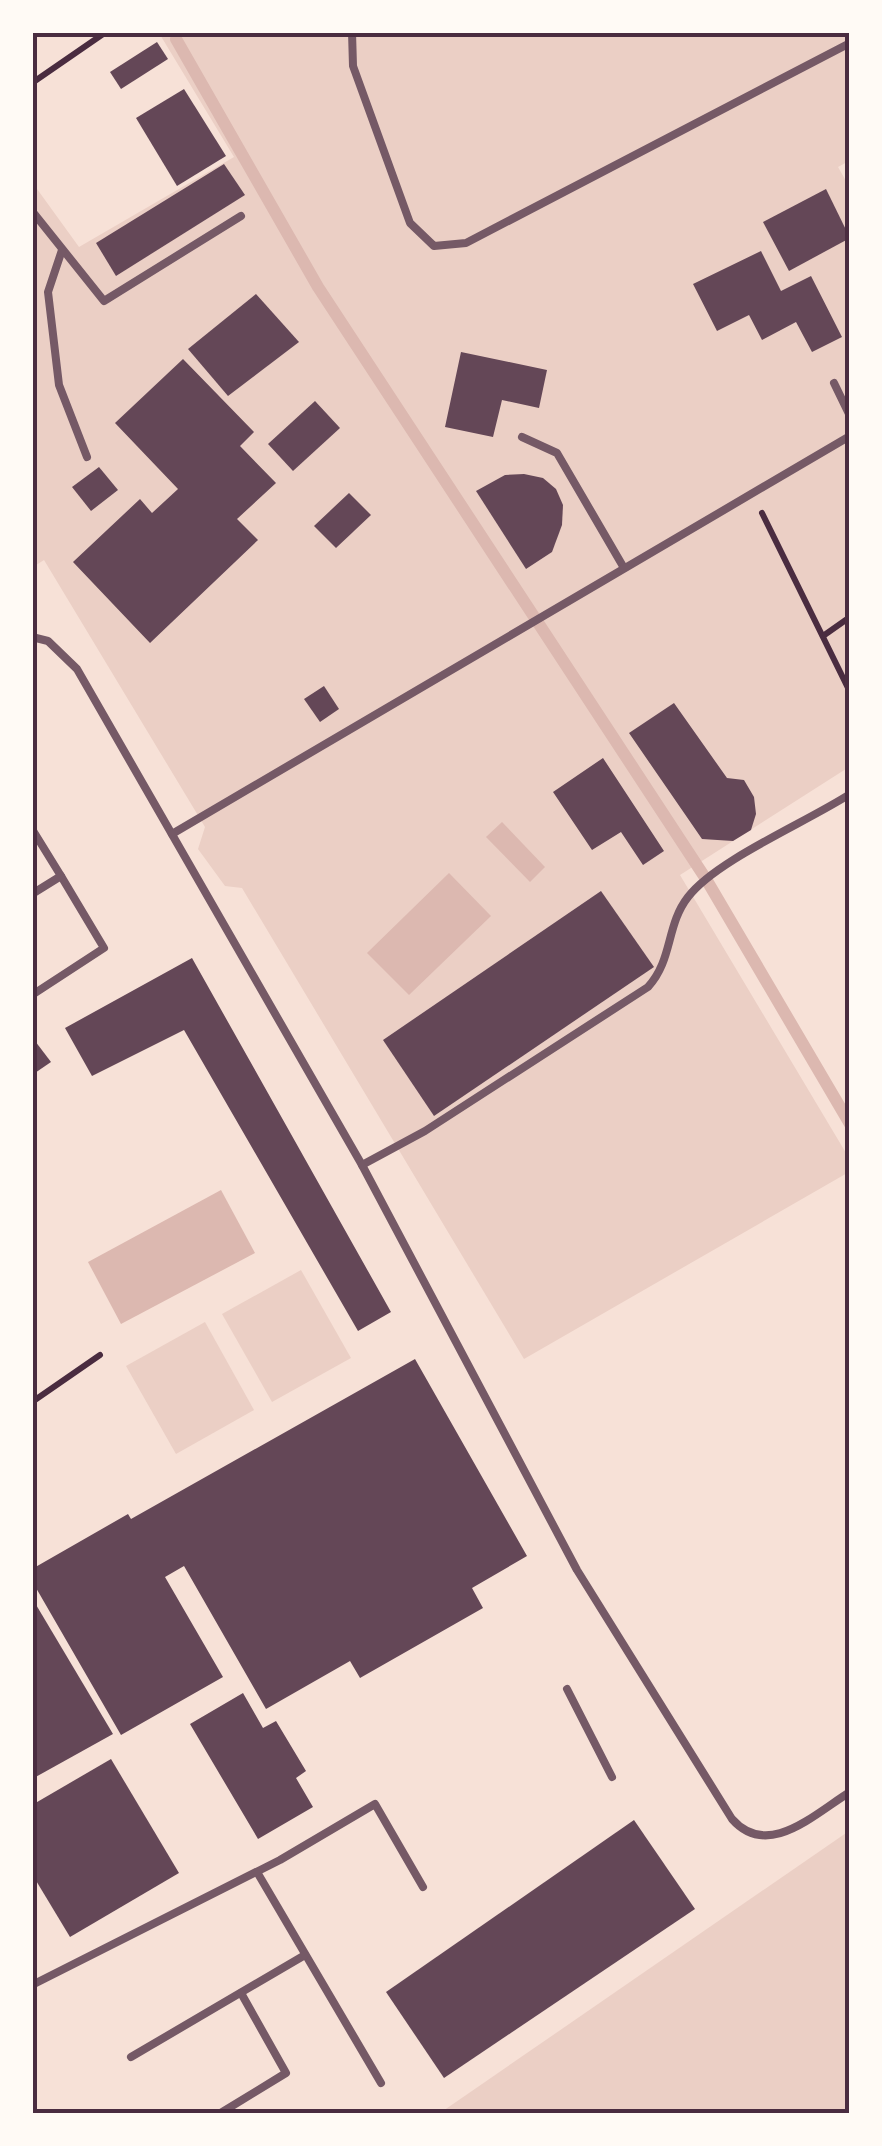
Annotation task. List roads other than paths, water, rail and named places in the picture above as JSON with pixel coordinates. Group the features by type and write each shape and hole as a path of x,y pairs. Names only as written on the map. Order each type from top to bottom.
{"lane":[{"path":"352,32 352,66 410,223 434,246 466,243 850,43"},
{"path":"32,211 104,301 242,216"},
{"path":"62,250 48,292 59,386 87,457"},
{"path":"834,383 850,416"},
{"path":"172,834 850,436"},
{"path":"522,437 558,453 624,568"},
{"path":"32,637 48,642 77,669 362,1164 577,1570 732,1820 756,1836 776,1837 850,1792"},
{"path":"362,1164 425,1131 648,987 662,972 674,920 706,878 850,794"},
{"path":"32,829 104,948 32,995"},
{"path":"32,894 61,876"},
{"path":"567,1688 612,1777"},
{"path":"32,1985 256,1872 375,1804 423,1887"},
{"path":"256,1872 381,2084"},
{"path":"131,2058 305,1955"},
{"path":"219,2114 286,2073 242,1993"}],"waterway":[{"path":"176,39 318,287 706,879 850,1124"}]}
